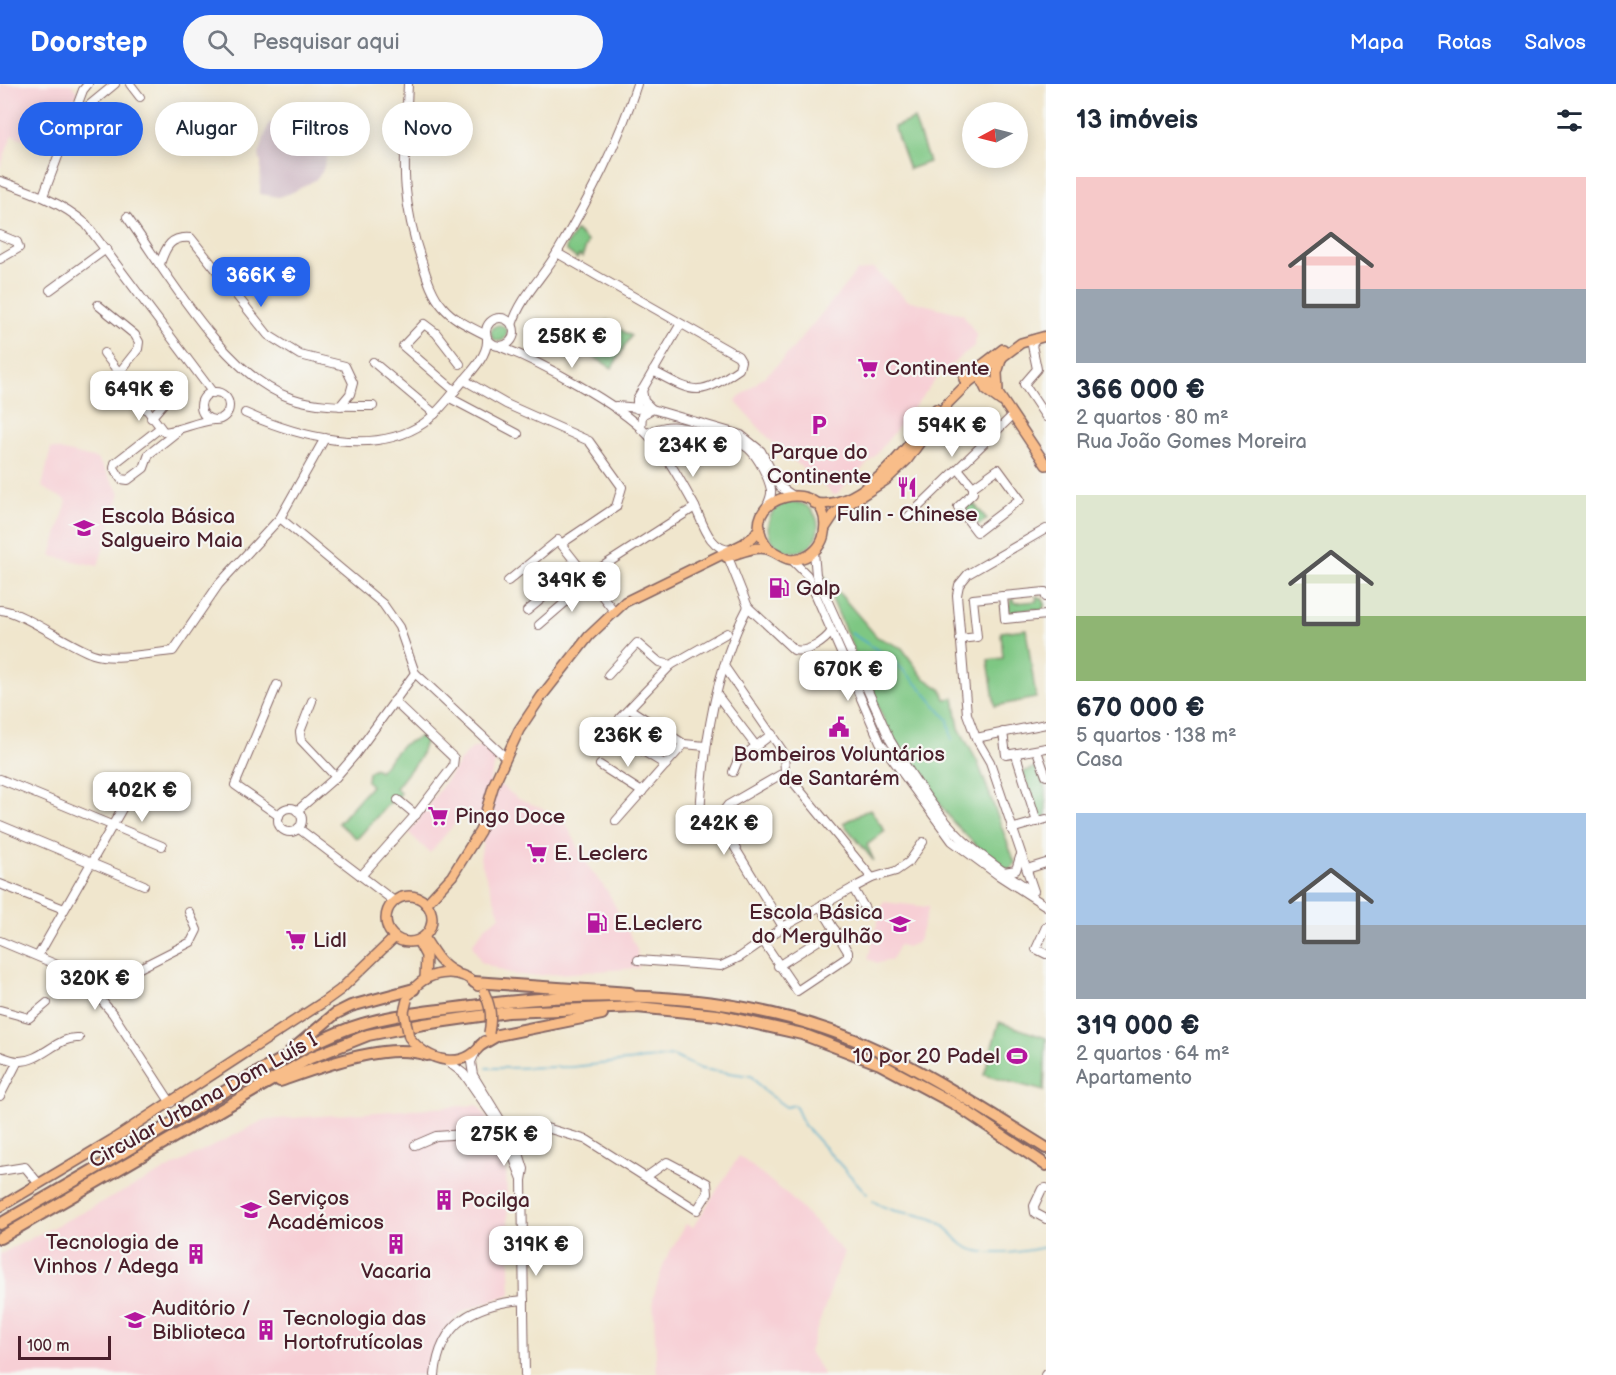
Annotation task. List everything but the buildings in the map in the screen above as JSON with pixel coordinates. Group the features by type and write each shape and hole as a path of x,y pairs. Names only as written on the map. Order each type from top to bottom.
{"highway":[{"path":"474,982 616,990 648,996"},
{"path":"278,1061 334,1014 351,1006 414,989"},
{"name":"Circular Urbana Dom Luís I","path":"0,1224 233,1086 338,1032 387,1017 512,1002 648,996 723,1003 769,1012 812,1024 881,1052 960,1093 1046,1148"},
{"path":"479,1047 498,1035 638,1007"},
{"name":"Circular Urbana Dom Luís I","path":"0,1238 310,1058 379,1033 508,1012 638,1007 758,1023 802,1034 880,1064 955,1104 1046,1165"},
{"path":"258,1089 300,1074 377,1053 404,1050 427,1055"}],"main road":[{"path":"814,503 835,504 875,479 912,442 946,395 1021,343 1046,335"},
{"path":"426,904 452,876 480,831 495,784 519,730 576,650 614,611 637,595 730,554 758,548 768,549 792,560 814,552 821,543 825,528 833,515 886,480 907,460 948,403 978,372 1019,337 1046,335"},
{"path":"1000,396 997,374 1002,357"},
{"path":"978,372 986,390"},
{"path":"978,372 986,377 1012,416 1042,452 1046,465"},
{"path":"958,392 972,388 986,390 1000,396"},
{"path":"730,554 753,537 760,527 766,509 777,499 792,495 804,497 814,503 822,514 825,528"},
{"path":"760,527 768,549"},
{"path":"408,896 416,897 426,904 432,915 432,923 421,939 404,943 394,938 385,923 388,907 394,901 408,896"},
{"path":"0,1207 171,1102 322,1003 340,990 394,938"},
{"path":"421,939 448,969 463,975 474,982 484,992 490,1005 492,1019 489,1033 479,1047 463,1058 447,1061 427,1055 409,1037 405,1025 407,1000 414,989 425,979 437,974 463,975"},
{"path":"421,939 426,956 425,979"}],"street":[{"path":"79,102 83,90 88,84"},
{"path":"94,102 116,84"},
{"path":"130,84 140,97"},
{"path":"408,84 403,169 407,211 435,296 448,313 468,324 499,347 520,355 612,404 623,408 652,410 741,435 761,451 780,487 792,495"},
{"path":"520,355 513,338 512,325 519,307 557,253 613,153 637,84"},
{"path":"43,196 59,156"},
{"path":"0,181 43,196 72,211 86,224 213,393 222,395 229,407 225,416 195,422 178,431 149,454 144,468 128,480 121,479 114,468 115,463 160,428"},
{"path":"127,217 218,342 242,368 265,386 292,398 340,406 373,406"},
{"path":"0,236 17,242 19,248 0,259"},
{"path":"160,264 170,242 180,237 191,238 268,335 300,355 345,366 353,383 350,394 340,406"},
{"path":"50,290 106,249"},
{"path":"557,253 738,356 739,369 705,390 685,389 653,371"},
{"path":"98,305 135,335 140,342 138,349 119,373"},
{"path":"483,355 487,325 495,318 502,318 519,307"},
{"path":"502,318 512,325"},
{"path":"455,391 403,346 424,324 436,333 460,364"},
{"path":"468,324 487,325"},
{"path":"623,408 637,399 680,325"},
{"path":"245,413 273,426 325,438 375,440 389,437 421,425 435,414 483,355 513,338"},
{"path":"1036,339 1032,345 1037,369 1024,384 1046,417"},
{"path":"104,353 160,428 164,432 178,431"},
{"path":"373,363 435,414"},
{"path":"203,379 202,405 206,417 213,420"},
{"path":"464,380 506,404 589,441 622,487 616,507 561,544"},
{"path":"151,418 176,389 177,382"},
{"path":"642,390 644,401 652,410"},
{"path":"195,422 202,405 213,393"},
{"path":"450,398 518,434"},
{"path":"637,399 637,409"},
{"path":"612,404 644,431 695,507 711,539 730,554 748,607 794,650 801,652 819,644 832,632"},
{"path":"644,431 642,415 652,410"},
{"path":"909,516 959,470 1012,416"},
{"path":"644,431 678,427 744,446 757,459 770,487 766,509"},
{"path":"0,610 15,613 40,628 103,657 173,651 219,584 280,518 325,438"},
{"path":"137,448 147,459"},
{"path":"959,470 973,487 972,495 958,507 977,532 1020,499 998,469 973,487"},
{"path":"538,625 588,579 695,507"},
{"path":"280,518 391,612 399,627 415,673 506,758"},
{"path":"1034,892 1011,830 990,762 976,738 967,714 957,592 964,578 1046,529"},
{"path":"508,581 558,540 614,611"},
{"path":"814,552 816,575 890,740 944,818 962,839 1034,892 1046,905"},
{"path":"792,560 807,575 880,742 952,841 1046,905"},
{"path":"527,611 579,568"},
{"path":"960,639 977,637 973,599 1045,592 1046,597"},
{"path":"1003,596 1005,619 1046,615"},
{"path":"748,607 731,641 705,746 700,815 720,823 783,927"},
{"path":"620,718 671,665 727,633"},
{"path":"608,675 637,643 659,662 671,665"},
{"path":"819,644 837,643"},
{"path":"724,666 784,753 785,772 872,878"},
{"path":"297,811 336,777 415,673"},
{"path":"277,685 235,785 279,816"},
{"path":"717,695 756,746"},
{"path":"312,701 300,732 301,740 336,777"},
{"path":"361,876 416,815 453,766 454,758 394,701"},
{"path":"630,710 684,744 705,746"},
{"path":"976,738 1046,724"},
{"path":"1003,732 1006,755 1042,749 1046,776"},
{"path":"733,772 738,760 772,734"},
{"path":"616,821 684,744"},
{"path":"638,748 666,765"},
{"path":"1016,755 1036,822"},
{"path":"600,765 642,792"},
{"path":"716,822 728,805 785,772"},
{"path":"0,779 162,846"},
{"path":"398,800 416,815"},
{"path":"38,956 123,807"},
{"path":"287,808 297,811 301,817 298,828 291,831 283,829 279,823 279,816 287,808"},
{"path":"1011,830 1046,819"},
{"path":"0,825 144,885"},
{"path":"298,828 394,901"},
{"path":"638,960 720,966 740,957 783,927 853,888 872,878 896,871 909,862 922,842"},
{"path":"1004,872 1016,870 1020,855"},
{"path":"1027,869 1046,863"},
{"path":"0,884 64,909"},
{"path":"853,888 865,909"},
{"path":"763,941 797,991 848,957 848,952 820,906"},
{"path":"79,974 93,969 124,976 191,942 197,930 189,912"},
{"path":"1046,927 1036,950 1046,954"},
{"path":"778,966 835,930"},
{"path":"0,941 79,974 113,1014 171,1102"},
{"path":"0,1010 29,1018 47,1003"},
{"path":"0,1056 18,1061 37,1057 70,1037 79,1038"},
{"path":"479,1047 471,1062 471,1069 481,1093"},
{"path":"0,1096 18,1061"},
{"path":"447,1061 459,1069 481,1093 523,1160 525,1375"},
{"path":"533,1124 587,1140 698,1210 708,1193 707,1184 667,1162 646,1177"},
{"path":"415,1145 436,1136 480,1133"},
{"path":"0,1171 25,1167 39,1184"},
{"path":"1046,1188 1042,1189 1034,1206 1035,1213 1046,1219"},
{"path":"435,1375 438,1351 450,1329 470,1312 495,1303 524,1300"}],"shaded area":[{"path":"0,84 71,84 78,93 74,102 18,102 18,137 12,135 0,168"},
{"path":"269,123 270,156 327,156 322,172 315,180 279,197 260,194 259,155"},
{"path":"873,268 907,300 963,314 977,336 974,346 940,374 876,455 835,496 771,441 735,401 772,370 794,347 856,272"},
{"name":"Escola Básica Salgueiro Maia","path":"51,448 97,459 120,493 98,566 51,556 67,501 42,487"},
{"path":"482,746 497,758 489,781 502,786 517,798 548,811 566,824 591,870 608,892 637,949 639,968 530,976 510,974 481,962 472,945 486,926 500,916 480,859 485,829 479,820 461,816 430,853 409,833 460,761 471,749"},
{"name":"Escola Básica do Mergulhão","path":"883,902 929,907 918,942 907,947 899,945 891,960 878,963 868,959"},
{"path":"477,1105 486,1116 506,1171 511,1294 464,1311 444,1330 428,1375 0,1375 0,1254 264,1120"},
{"path":"739,1156 787,1194 844,1252 809,1352 824,1375 657,1375 653,1298 665,1260 686,1224 693,1227"}],"green space":[{"path":"914,119 929,162 909,169 894,127"},
{"path":"576,231 588,242 582,257 579,255 577,259 566,250 567,244"},
{"path":"607,321 631,336 612,368 587,353"},
{"path":"496,325 502,325 507,333 505,339 496,341 491,336 491,330"},
{"path":"788,502 798,502 811,509 818,522 818,532 811,545 798,552 788,552 779,548 772,541 768,532 768,522 772,513 779,506"},
{"path":"972,502 987,519 979,525 965,508"},
{"path":"820,571 877,637 902,648 923,677 942,690 945,699 954,698 959,728 978,763 1015,863 1011,869 998,868 953,822 892,739"},
{"path":"1036,596 1042,598 1045,604 1041,612 1038,613 1037,609 1016,610 1016,615 1008,610 1011,600 1014,599 1015,603 1037,601"},
{"path":"1026,629 1036,698 995,706 988,660 1003,658 1001,632"},
{"path":"428,733 420,757 396,788 400,793 398,800 389,803 357,839 338,823 371,786 367,781 368,772 375,768 379,771 402,745"},
{"path":"1039,766 1046,790 1046,819 1038,820 1023,772"},
{"path":"870,809 885,831 867,845 874,861 843,823"},
{"name":"10 por 20 Padel","path":"999,1022 1046,1038 1044,1091 984,1075"}],"waterway":[{"path":"851,633 893,660 919,686 948,720 952,740"},
{"path":"487,1068 572,1067 673,1056 701,1069 751,1076 765,1092 786,1107 795,1105 804,1125 867,1194"},
{"path":"873,1201 888,1209 935,1220 963,1245 982,1252 1004,1253 1046,1247"}],"place":[{"name":"Continente","path":"868,368"},
{"name":"Parque do Continente","path":"819,425"},
{"name":"Fulin - Chinese","path":"907,487"},
{"name":"Escola Básica Salgueiro Maia","path":"84,528"},
{"name":"Galp","path":"779,588"},
{"name":"Bombeiros Voluntários de Santarém","path":"839,727"},
{"name":"Pingo Doce","path":"438,816"},
{"name":"E. Leclerc","path":"537,853"},
{"name":"E.Leclerc","path":"597,923"},
{"name":"Escola Básica do Mergulhão","path":"900,924"},
{"name":"Lidl","path":"296,940"},
{"name":"10 por 20 Padel","path":"1017,1056"},
{"name":"Pocilga","path":"444,1200"},
{"name":"Serviços Académicos","path":"251,1210"},
{"name":"Vacaria","path":"396,1244"},
{"name":"Tecnologia de Vinhos / Adega","path":"196,1254"},
{"name":"Auditório / Biblioteca","path":"135,1320"},
{"name":"Tecnologia das Hortofrutícolas","path":"266,1330"}]}
